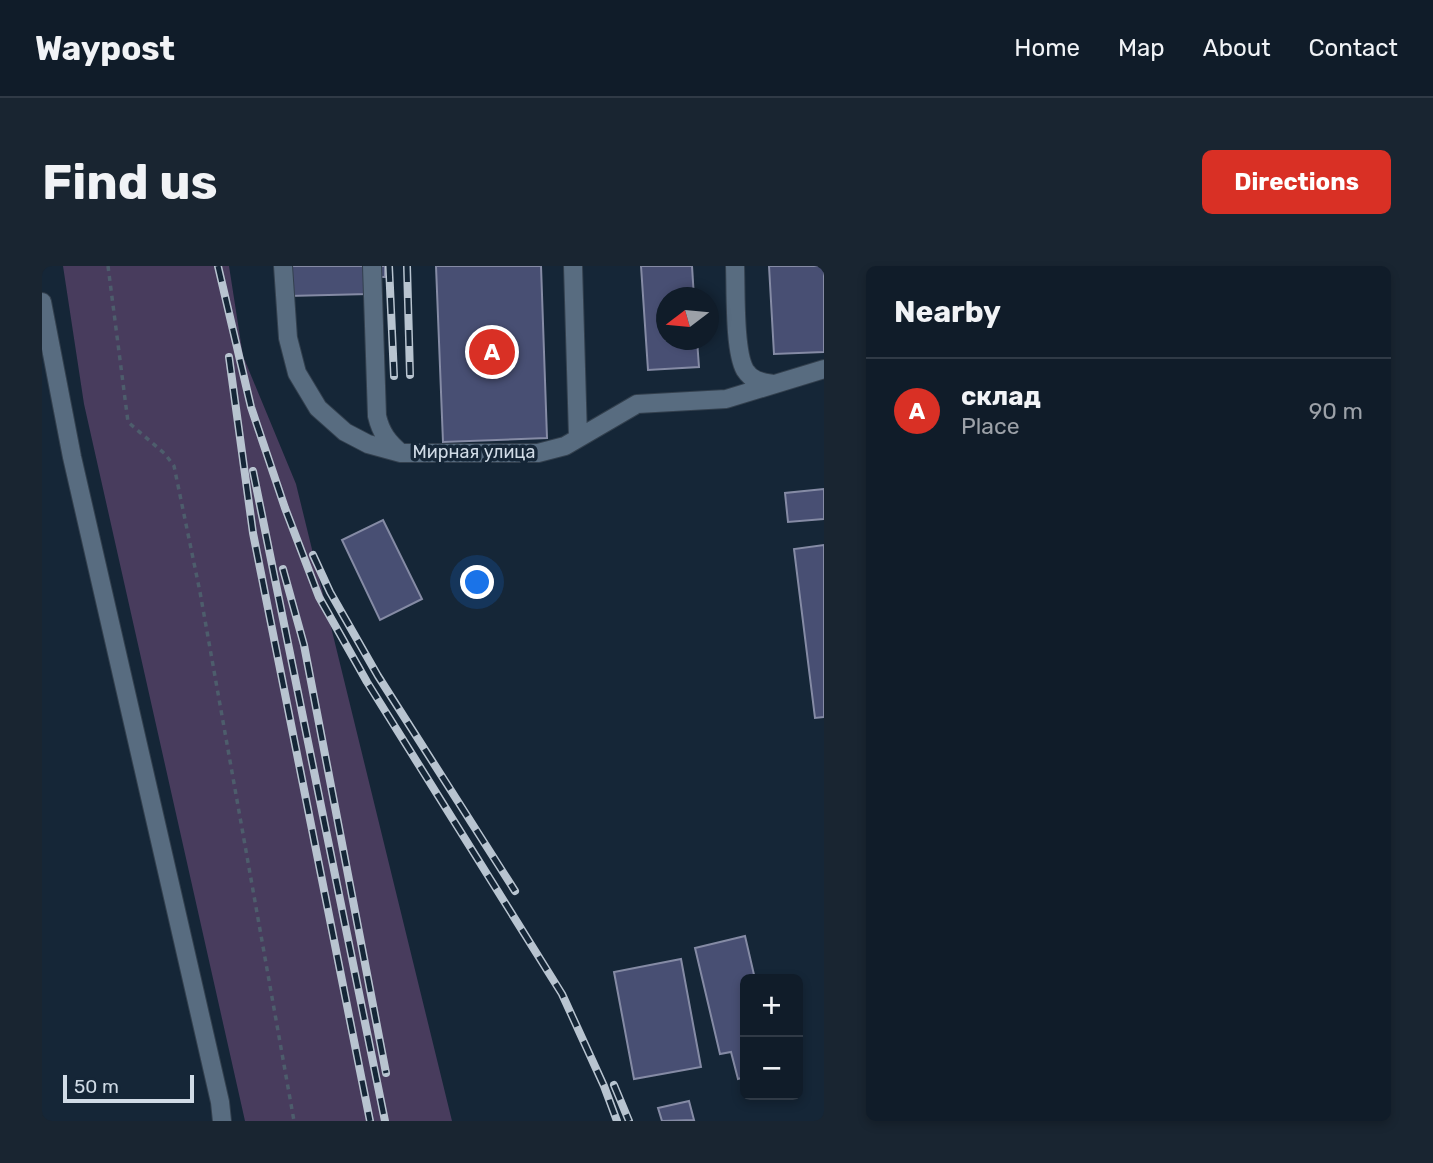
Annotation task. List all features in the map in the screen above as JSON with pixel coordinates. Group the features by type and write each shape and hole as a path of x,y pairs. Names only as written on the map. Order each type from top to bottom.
{"lane":[{"name":"Мирная улица","path":"283,266 288,338 297,373 318,408 345,432 368,444 401,453 538,453 565,446 637,404 726,399 824,369"},
{"name":"Мирная улица","path":"372,266 377,416 381,430 390,444 401,453"},
{"path":"573,266 578,437"},
{"path":"735,266 740,355 746,370 756,381 773,384"},
{"path":"42,302 72,457 220,1102 222,1121"}],"path":[{"path":"108,266 128,422 174,466 200,592 294,1121"}],"shaded area":[{"path":"63,266 229,266 243,356 296,484 452,1121 245,1121 84,404"}],"building":[{"path":"288,266 385,266 385,277 367,277 368,294 289,296"},
{"path":"436,266 541,266 547,438 443,442"},
{"path":"641,266 692,266 693,287 656,287 656,350 698,350 699,367 648,370"},
{"path":"769,266 824,266 824,352 774,354"},
{"path":"824,489 824,519 788,522 785,493"},
{"path":"383,520 422,599 380,620 342,540"},
{"path":"824,545 824,717 815,718 794,549"},
{"path":"745,936 754,974 740,974 740,1078 731,1052 720,1054 695,948"},
{"path":"681,959 701,1067 634,1079 614,972"},
{"path":"689,1101 694,1120 662,1121 658,1108"}],"railway":[{"path":"218,266 251,407 319,597 367,682 562,994 617,1121"},
{"path":"389,266 394,376"},
{"path":"407,266 410,375"},
{"path":"229,357 253,533 370,1121"},
{"path":"253,471 385,1121"},
{"path":"313,555 330,592 378,676 515,891"},
{"path":"283,569 304,645 386,1073"},
{"path":"614,1085 629,1121"}],"place":[{"name":"склад","path":"492,352"}]}
